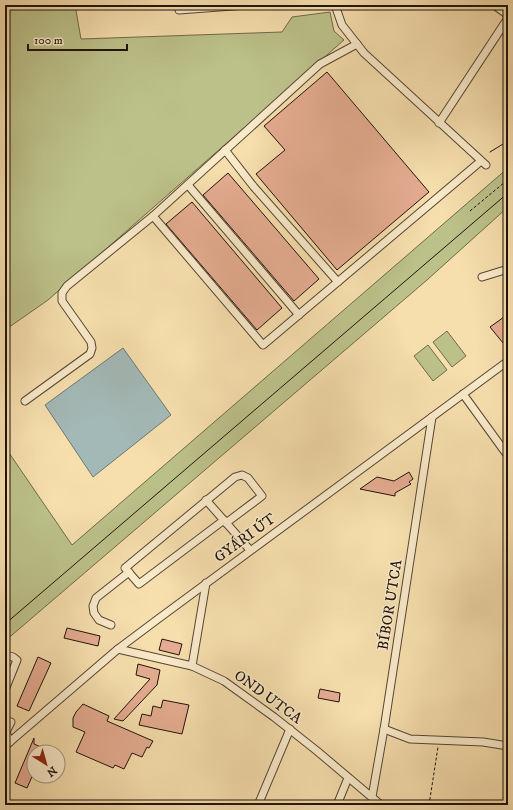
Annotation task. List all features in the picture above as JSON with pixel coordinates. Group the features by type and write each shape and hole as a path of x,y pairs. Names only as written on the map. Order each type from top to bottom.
{"street":[{"path":"179,5 179,10 246,5"},
{"path":"153,216 263,345 483,163 364,53 342,25 336,5"},
{"path":"494,5 508,15"},
{"path":"439,122 508,18"},
{"path":"25,401 90,354 92,348 91,342 62,301 62,294 68,286 153,216 320,64 357,44"},
{"path":"225,150 254,187 338,282"},
{"path":"188,185 299,315"},
{"path":"482,277 508,269"},
{"name":"GYÁRI ÚT","path":"8,744 118,649 250,550 508,361"},
{"path":"462,394 508,456"},
{"name":"BÍBOR UTCA","path":"372,797 384,729 432,417"},
{"path":"242,475 248,478 262,496 139,584 125,568 206,500 235,477 242,475"},
{"path":"206,500 250,550"},
{"path":"111,625 99,620 94,613 93,606 96,598 129,572"},
{"path":"192,666 206,583"},
{"name":"OND UTCA","path":"118,649 192,666 224,681 290,729 382,805"},
{"path":"5,690 8,672 17,660 7,656"},
{"path":"8,744 6,732 11,722"},
{"path":"258,805 290,729"},
{"path":"384,729 410,739 483,742 508,746"},
{"path":"337,805 348,778"}],"path":[{"path":"470,210 505,182 508,185"},
{"path":"428,805 439,741"}],"green space":[{"path":"5,5 75,5 81,39 282,32 292,17 330,12 334,31 344,40 48,300 5,330"},
{"path":"508,168 508,207 427,280 5,641 5,447 72,545"},
{"path":"447,331 466,356 452,367 433,342"},
{"path":"428,345 447,370 433,381 414,356"}],"water":[{"path":"123,348 171,415 93,477 45,405"}],"building":[{"path":"327,72 429,192 337,270 256,174 285,150 264,126"},
{"path":"228,173 319,279 294,301 203,195"},
{"path":"192,202 282,308 257,330 166,224"},
{"path":"504,317 508,322 508,349 490,327"},
{"path":"409,472 413,479 409,482 411,484 395,493 395,496 360,489 377,477 394,481"},
{"path":"67,628 100,636 98,646 64,638"},
{"path":"162,639 182,644 179,655 159,650"},
{"path":"38,657 51,663 29,711 17,706"},
{"path":"138,664 160,670 157,685 123,721 114,719 150,679 136,675"},
{"path":"320,689 340,693 339,702 318,698"},
{"path":"163,700 189,705 182,734 139,725 142,714 151,716 153,706 161,708"},
{"path":"83,704 109,716 107,721 153,741 149,748 147,747 142,757 132,753 124,769 115,765 113,768 76,752 85,732 73,727 73,718"},
{"path":"26,757 26,784 29,784 27,788 15,783"}],"tram line":[{"path":"490,152 508,141"},
{"path":"5,624 508,193"}]}
